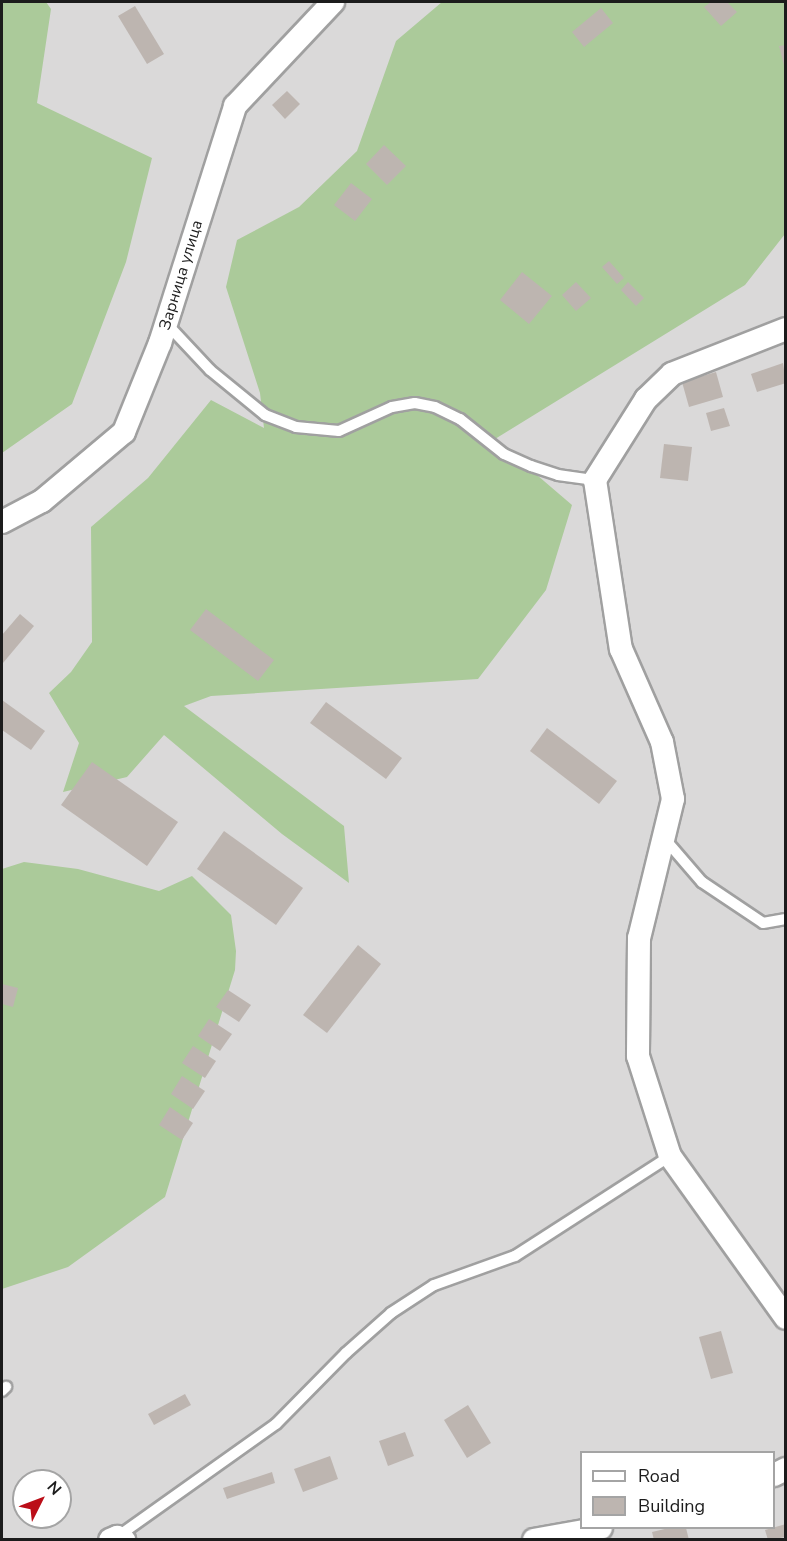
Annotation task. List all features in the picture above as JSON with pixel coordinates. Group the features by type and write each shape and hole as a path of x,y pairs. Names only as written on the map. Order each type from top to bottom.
{"street":[{"name":"Зарница улица","path":"2,522 42,501 124,432 160,343 235,106 333,2"},
{"path":"786,329 672,374 646,399 595,480 621,649 662,742 673,799 639,938 638,1056 670,1156 786,1318"},
{"path":"534,1539 590,1529"}],"lane":[{"path":"165,322 210,370 265,414 296,427 339,431 392,407 415,403 435,407 460,419 504,454 531,466 558,476 595,480"},
{"path":"663,838 702,882 763,923 786,919"},
{"path":"117,1539 276,1424 346,1353 391,1313 434,1285 515,1256 670,1156"}],"shaded area":[{"path":"2,2 785,2 785,1539 2,1540"}],"green space":[{"path":"2,2 46,2 51,9 37,103 152,158 126,262 72,404 2,453"},
{"path":"442,2 785,2 785,234 745,285 495,439 572,505 546,590 478,679 211,696 184,706 344,826 349,883 282,834 164,735 127,777 63,792 79,743 49,693 71,672 92,642 91,527 148,478 211,400 264,428 260,393 226,287 237,240 299,207 357,151 396,41"},
{"path":"24,862 78,869 159,891 192,876 231,915 236,951 235,970 165,1197 68,1267 2,1289 2,869"}],"building":[{"path":"711,2 727,2 737,12 721,26 704,7"},
{"path":"135,6 164,54 147,64 118,16"},
{"path":"601,8 613,23 584,47 572,32"},
{"path":"786,45 786,68 785,69 779,46"},
{"path":"287,91 300,104 285,119 272,105"},
{"path":"384,145 406,166 387,185 366,164"},
{"path":"351,183 372,199 355,221 334,205"},
{"path":"609,261 624,278 617,284 602,267"},
{"path":"522,272 552,296 529,324 500,300"},
{"path":"576,282 591,298 576,311 562,295"},
{"path":"628,282 644,298 636,306 621,290"},
{"path":"783,363 786,383 757,392 751,374"},
{"path":"716,372 723,397 689,407 682,382"},
{"path":"724,408 730,426 711,431 706,413"},
{"path":"664,444 692,447 688,481 660,478"},
{"path":"206,609 274,660 258,681 190,630"},
{"path":"20,614 34,626 3,663 2,635"},
{"path":"2,700 45,731 31,750 2,730"},
{"path":"326,702 402,758 386,779 310,723"},
{"path":"547,728 617,781 599,804 530,751"},
{"path":"92,762 178,822 147,866 61,805"},
{"path":"224,831 303,888 276,925 197,869"},
{"path":"358,945 381,964 327,1033 303,1015"},
{"path":"2,984 18,988 13,1007 2,1004"},
{"path":"228,990 251,1005 239,1022 216,1007"},
{"path":"209,1019 232,1034 220,1051 198,1036"},
{"path":"193,1046 216,1061 205,1078 182,1063"},
{"path":"182,1076 205,1091 193,1109 171,1094"},
{"path":"170,1107 193,1123 182,1140 159,1125"},
{"path":"721,1331 733,1373 711,1379 699,1337"},
{"path":"185,1394 191,1405 154,1425 148,1414"},
{"path":"468,1405 491,1443 467,1458 444,1420"},
{"path":"405,1432 414,1456 388,1466 379,1441"},
{"path":"330,1456 338,1479 303,1492 294,1469"},
{"path":"272,1472 275,1483 227,1499 223,1488"},
{"path":"786,1524 786,1537 768,1540 765,1530"},
{"path":"665,1529 686,1529 689,1540 654,1540 652,1532"}]}
